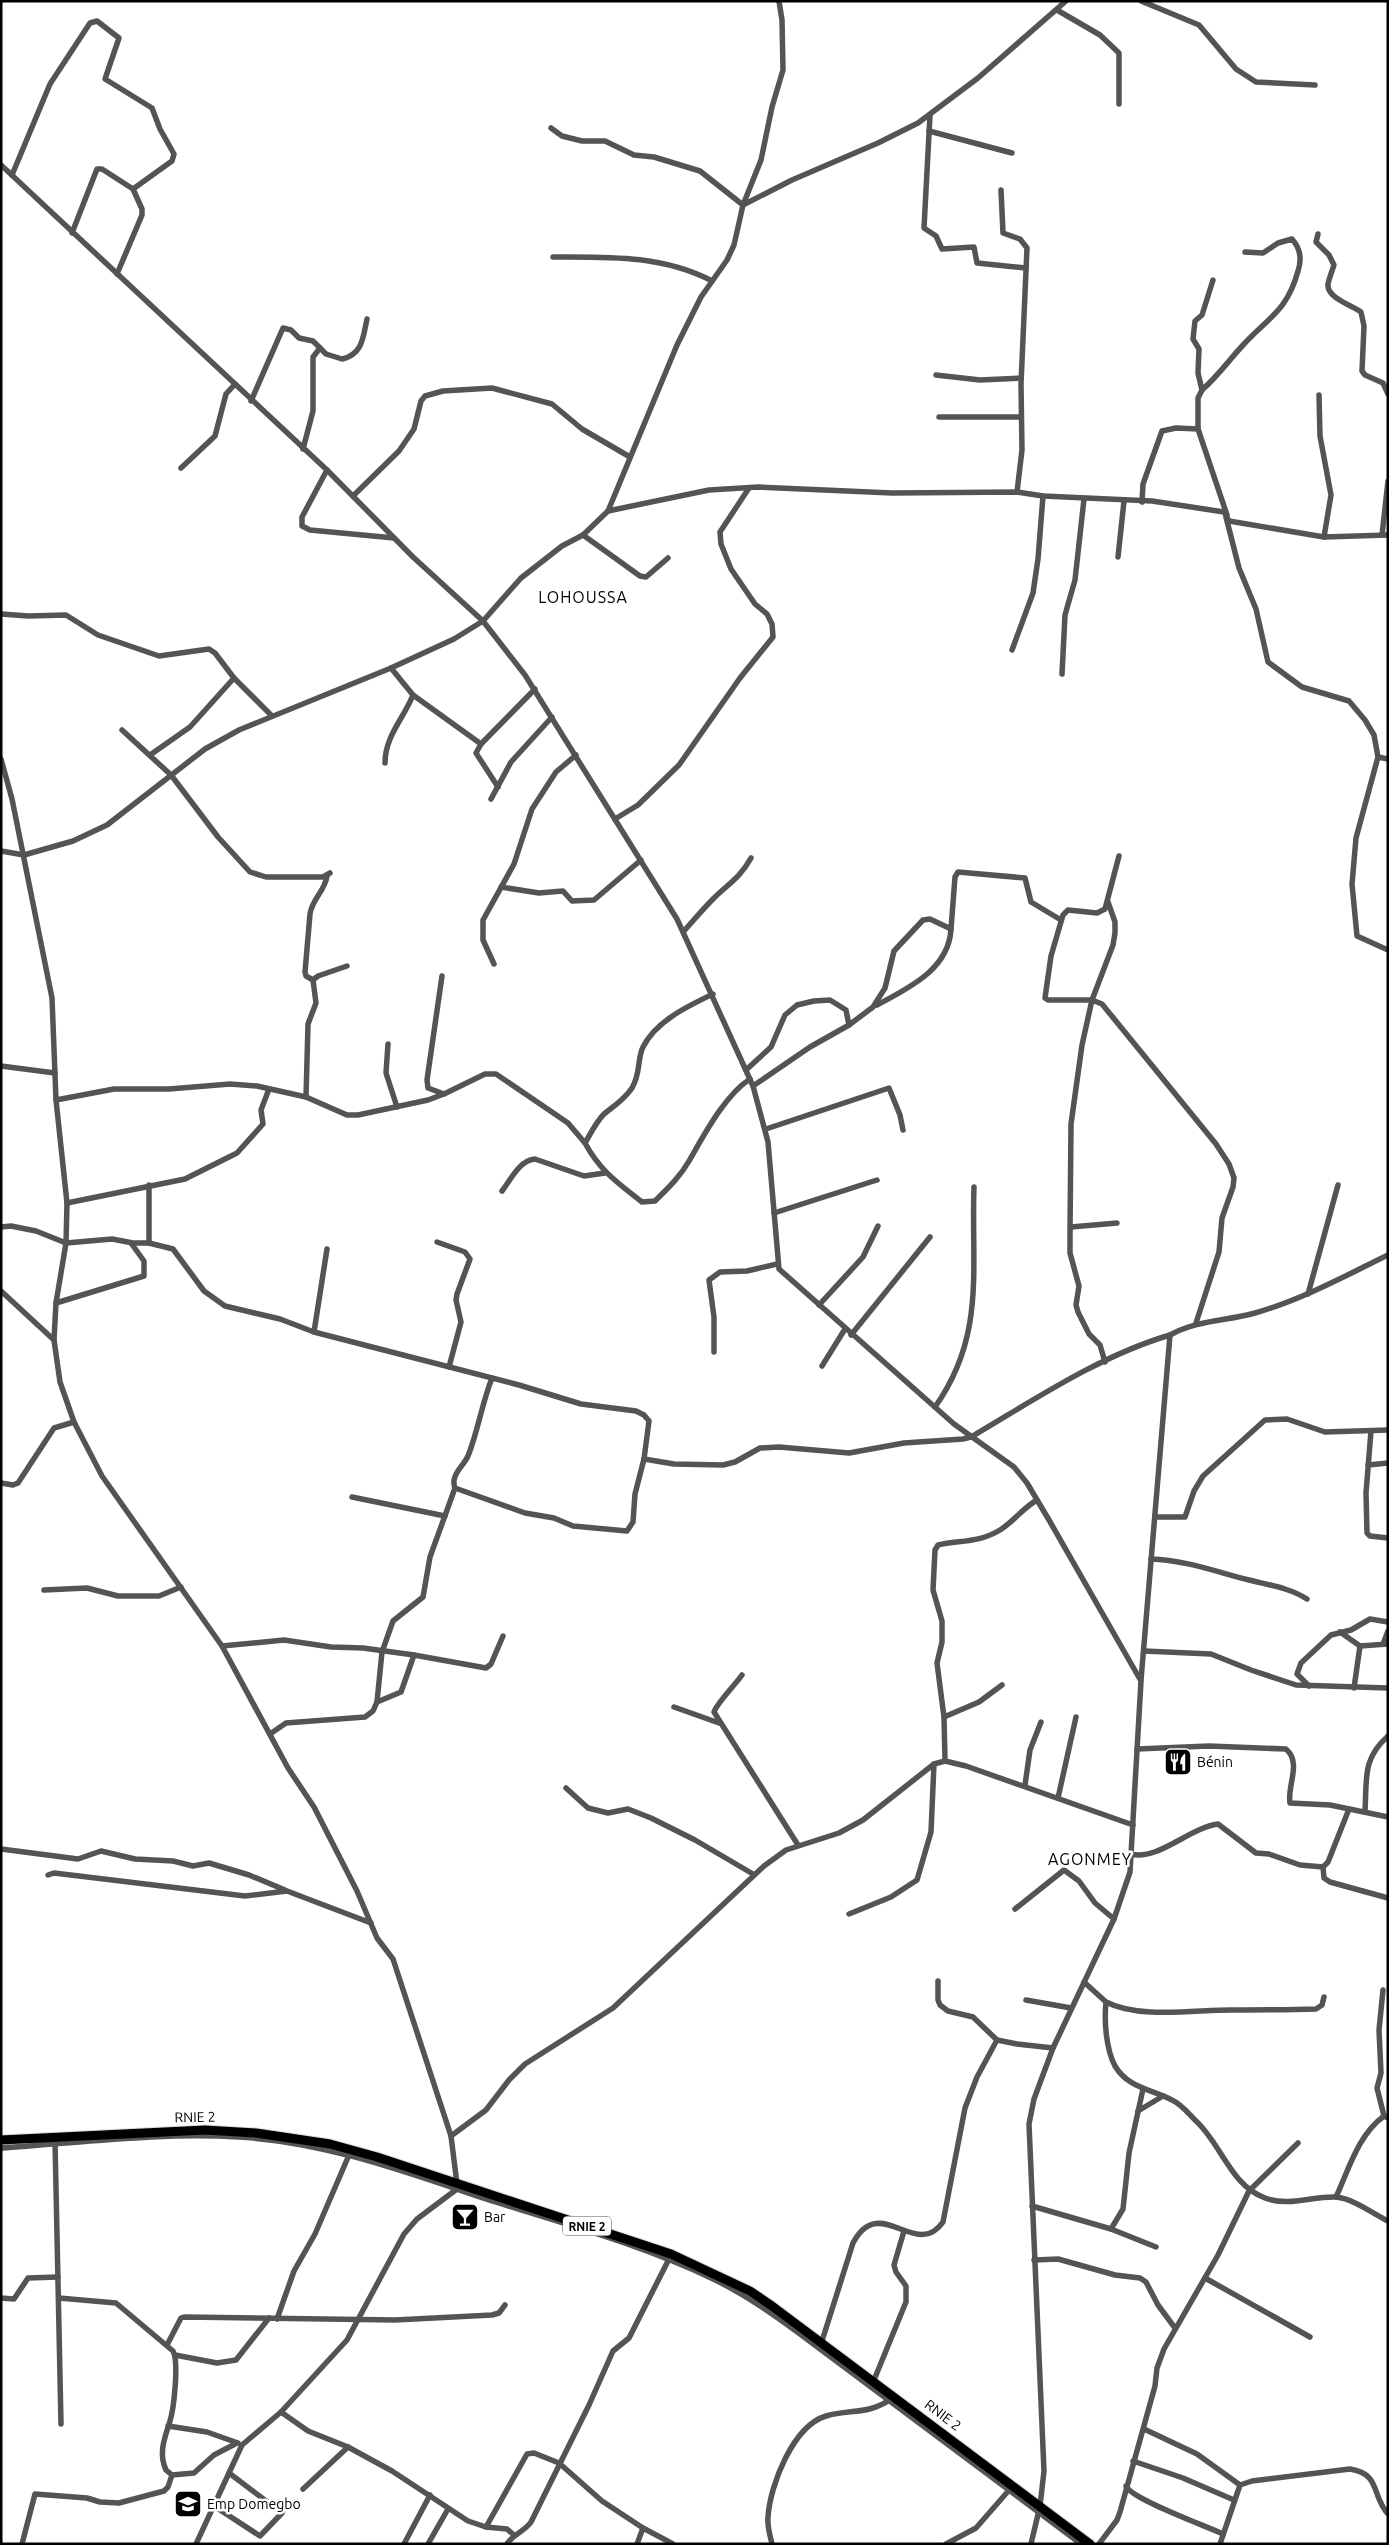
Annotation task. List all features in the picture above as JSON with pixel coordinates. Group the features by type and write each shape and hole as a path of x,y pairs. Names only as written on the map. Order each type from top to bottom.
{"highway":[{"name":"RNIE 2","path":"1,2140 55,2141 222,2130 296,2138 457,2187 670,2257 750,2291 822,2341 874,2380 892,2398 1040,2510 1090,2544"}],"street":[{"path":"1,851 24,855 73,840 107,825 205,749 239,730 391,668 454,639 483,621 521,578 562,546 583,535 608,511 677,345 734,245 743,205 762,160 772,107 783,70 782,20 779,1"},
{"path":"743,205 792,180 903,131 930,115 978,78 1066,1"},
{"path":"1141,1 1198,25 1236,69 1256,82 1315,85"},
{"path":"1057,10 1100,36 1119,53 1119,104"},
{"path":"12,175 53,79 90,24 97,21 119,38 105,79 152,108 160,129 174,154 172,161 133,190"},
{"path":"930,115 924,228 936,236 942,248 974,247 978,264 1026,268"},
{"path":"551,128 562,136 582,141 605,141 634,155 654,157 692,167 700,171 743,205"},
{"path":"929,131 1012,153"},
{"path":"1,165 327,470 394,538 483,621 534,689 641,860 684,932 713,994 753,1086 766,1129 774,1213 776,1264 785,1277 851,1335 971,1437 1014,1467 1037,1500 1141,1681"},
{"path":"72,233 97,169 102,169 133,190 142,209 142,215 117,274"},
{"path":"1001,190 1003,233 1024,243 1027,248 1021,378 1021,460 1017,492"},
{"path":"1318,234 1316,242 1329,255 1334,265 1328,284 1330,290 1340,300 1361,312 1364,326 1362,371 1365,376 1384,383 1388,394"},
{"path":"1229,521 1198,429 1198,398 1202,390 1218,376 1244,344 1271,320 1288,299 1300,262 1299,247 1292,239 1278,243 1263,253 1255,251 1245,252"},
{"path":"554,257 638,258 683,269 712,281"},
{"path":"1202,390 1198,372 1199,348 1194,339 1195,321 1202,315 1213,280"},
{"path":"251,400 283,328 287,328 299,338 313,341 336,359 348,358 356,354 362,344 367,319"},
{"path":"303,449 314,411 313,356 320,348"},
{"path":"936,375 980,380 1021,378"},
{"path":"181,468 215,436 226,394 235,384"},
{"path":"353,496 399,450 414,428 421,400 424,396 443,391 492,388 552,404 582,429 630,457"},
{"path":"1319,395 1320,436 1331,495 1324,537"},
{"path":"939,417 1021,417"},
{"path":"1142,502 1143,484 1162,432 1176,428 1198,429"},
{"path":"327,470 302,517 302,526 310,530 394,538"},
{"path":"1229,521 1324,537 1385,535 1388,481"},
{"path":"608,511 709,490 749,488 892,492 1017,492 1043,496 1152,501 1224,512"},
{"path":"615,819 638,805 679,765 740,678 773,637 774,632 770,619 755,604 731,569 719,538 720,532 749,488"},
{"path":"1012,650 1033,593 1043,496"},
{"path":"1062,674 1065,615 1075,580 1084,498"},
{"path":"1118,557 1124,501"},
{"path":"1224,512 1229,521"},
{"path":"1224,512 1238,568 1256,609 1268,662 1302,688 1349,701 1365,720 1374,735 1378,757 1356,838 1353,906 1357,936 1388,950"},
{"path":"583,535 640,576 646,577 655,572 668,558"},
{"path":"1,614 28,616 66,615 98,635 160,656 209,649 234,678 272,716"},
{"path":"391,668 413,695 481,744"},
{"path":"150,755 190,727 234,678"},
{"path":"498,787 476,753 481,744 534,689"},
{"path":"385,762 388,740 405,714 413,695"},
{"path":"491,800 511,762 552,717"},
{"path":"122,730 172,775 218,837 250,872 266,877 328,874 325,887 312,905 310,914 305,972 306,976 314,980"},
{"path":"494,964 483,940 482,927 489,906 514,864 532,809 556,772 576,755"},
{"path":"1378,757 1388,759"},
{"path":"1,759 24,855 52,998 56,1100 67,1203 66,1243 56,1303 54,1340 60,1382 74,1422 102,1476 222,1646 288,1768 314,1807 358,1891 377,1938 392,1959 451,2136 457,2187 417,2218 404,2234 378,2278 347,2340 281,2412 240,2444 214,2455 194,2473 172,2475"},
{"path":"1119,856 1111,880 1108,902 1101,913 1068,910 1061,920 1051,956 1045,998 1048,1000 1092,1000 1102,1004 1216,1144 1229,1164 1234,1178 1232,1195 1222,1218 1219,1252 1196,1323"},
{"path":"684,932 715,898 744,871 750,858"},
{"path":"501,887 539,892 562,891 572,901 590,900 641,860"},
{"path":"753,1086 810,1046 849,1025 873,1007 910,987 931,971 944,956 950,944 955,877 958,872 1025,878 1031,902 1061,920"},
{"path":"1105,1362 1100,1345 1089,1334 1078,1312 1076,1305 1079,1286 1070,1253 1071,1124 1082,1045 1092,1000 1114,939 1115,922 1108,902"},
{"path":"873,1007 885,988 894,951 923,920 930,919 951,929"},
{"path":"314,980 318,976 348,966"},
{"path":"428,1100 427,1080 442,976"},
{"path":"306,1097 308,1024 316,1003 314,980"},
{"path":"585,1144 597,1123 623,1100 633,1086 638,1076 642,1048 651,1035 670,1018 713,994"},
{"path":"746,1070 771,1046 785,1015 798,1005 830,1000 846,1010 849,1025"},
{"path":"388,1044 386,1073 397,1107"},
{"path":"1,1066 55,1072"},
{"path":"56,1100 114,1089 169,1089 230,1084 269,1089 306,1097 347,1115 358,1115 428,1100 485,1074 496,1074 549,1108 568,1123 605,1173 642,1202 655,1202 677,1179 702,1135 731,1096 750,1079"},
{"path":"428,1088 444,1094"},
{"path":"766,1129 889,1088 900,1115 903,1130"},
{"path":"67,1203 185,1179 242,1150 263,1124 261,1110 269,1089"},
{"path":"502,1191 524,1162 530,1159 536,1159 584,1176 605,1173"},
{"path":"774,1213 877,1180"},
{"path":"149,1185 150,1243"},
{"path":"1308,1294 1338,1185"},
{"path":"935,1406 952,1383 970,1330 974,1281 974,1187"},
{"path":"1071,1227 1118,1223"},
{"path":"1,1227 11,1226 36,1231 66,1243 112,1239 131,1243 150,1243 173,1249 204,1291 225,1306 280,1319 314,1332 449,1366 581,1404 616,1408 644,1415 649,1421 644,1459 637,1481 633,1522 627,1531 574,1526 554,1518 525,1513 455,1488"},
{"path":"819,1305 863,1257 878,1226"},
{"path":"851,1335 930,1237"},
{"path":"438,1242 465,1252 470,1259 457,1294 456,1300 461,1322 449,1366"},
{"path":"56,1303 144,1276 144,1261 131,1243"},
{"path":"314,1332 327,1249"},
{"path":"644,1459 689,1465 723,1465 736,1462 760,1448 779,1447 849,1453 886,1446 971,1437 1048,1392 1146,1342 1170,1335 1196,1323 1254,1313 1308,1294 1388,1255"},
{"path":"714,1352 714,1317 708,1280 720,1272 746,1271 776,1264"},
{"path":"1,1291 54,1340"},
{"path":"822,1366 845,1329"},
{"path":"1031,2544 1040,2510 1044,2465 1029,2124 1034,2099 1053,2048 1114,1919 1130,1872 1141,1681 1170,1335"},
{"path":"270,1734 286,1723 365,1717 373,1711 377,1702 382,1652 393,1621 423,1597 430,1557 455,1488 454,1481 468,1454 492,1378"},
{"path":"1155,1517 1185,1517 1194,1491 1203,1476 1266,1420 1287,1419 1325,1432 1388,1430"},
{"path":"1,1483 13,1485 18,1483 54,1428 74,1422"},
{"path":"1372,1431 1366,1493 1367,1533 1370,1536 1388,1538"},
{"path":"1368,1465 1388,1463"},
{"path":"352,1497 445,1516"},
{"path":"945,1761 944,1717 937,1663 942,1647 942,1621 933,1590 935,1550 938,1545 977,1539 1000,1530 1024,1508 1037,1500"},
{"path":"1151,1559 1167,1559 1194,1565 1290,1590 1307,1599"},
{"path":"44,1590 87,1588 118,1596 159,1596 181,1587"},
{"path":"1309,1686 1297,1674 1297,1668 1324,1640 1340,1632 1351,1630 1370,1619 1388,1622"},
{"path":"1340,1632 1360,1646 1385,1644 1388,1631"},
{"path":"222,1646 284,1640 414,1655 486,1668 491,1664 503,1636"},
{"path":"1354,1688 1360,1646"},
{"path":"1144,1651 1211,1654 1296,1685 1388,1688"},
{"path":"377,1702 401,1692 414,1655"},
{"path":"742,1675 714,1712 719,1723 798,1845"},
{"path":"944,1717 979,1702 1002,1686"},
{"path":"674,1707 719,1723"},
{"path":"1058,1798 1076,1717"},
{"path":"1025,1785 1030,1750 1041,1722"},
{"path":"1364,1811 1369,1762 1372,1753 1388,1736"},
{"path":"1137,1750 1209,1746 1286,1748 1292,1754 1294,1763 1290,1803 1330,1805 1388,1817"},
{"path":"451,2136 486,2110 509,2080 525,2064 613,2008 754,1874 776,1857 798,1845 839,1834 863,1820 934,1764 945,1761 1025,1785 1133,1825"},
{"path":"849,1914 891,1897 917,1880 931,1832 934,1764"},
{"path":"566,1788 588,1808 608,1813 628,1809 651,1818 695,1840 754,1874"},
{"path":"1131,1854 1144,1856 1201,1827 1218,1824 1256,1854 1269,1854 1300,1865 1323,1867 1328,1862 1349,1809"},
{"path":"1,1849 78,1859 101,1851 135,1859 173,1861 192,1866 209,1863 249,1876 371,1923"},
{"path":"1323,1867 1324,1878 1330,1882 1388,1898"},
{"path":"1015,1909 1064,1870 1079,1881 1095,1903 1114,1919"},
{"path":"48,1876 54,1873 245,1896 287,1891"},
{"path":"938,1981 938,2000 940,2005 948,2011 974,2017 997,2040 1053,2048"},
{"path":"1084,1982 1106,2002 1115,2007 1152,2012 1316,2009 1322,2005 1324,1997"},
{"path":"1336,2198 1362,2140 1370,2128 1386,2117 1377,2088 1380,2073 1379,2030 1383,1990"},
{"path":"1026,2000 1072,2008"},
{"path":"1106,2002 1105,2013 1110,2050 1115,2065 1128,2082 1174,2100 1198,2122 1249,2191 1265,2198 1287,2202 1336,2198 1359,2205 1388,2222"},
{"path":"822,2341 853,2243 859,2231 868,2224 882,2223 924,2235 937,2231 943,2222 965,2108 977,2077 997,2040"},
{"path":"1111,2229 1123,2209 1129,2153 1143,2089"},
{"path":"1138,2111 1163,2096"},
{"path":"1,2148 55,2141 61,2424"},
{"path":"1099,2544 1117,2520 1144,2429 1155,2386 1157,2368 1175,2328 1218,2255 1249,2191 1298,2143"},
{"path":"276,2319 294,2271 314,2234 350,2153"},
{"path":"1032,2206 1111,2229 1156,2247"},
{"path":"874,2380 906,2302 906,2286 896,2272 894,2264 904,2230"},
{"path":"507,2544 514,2535 527,2528 613,2351 629,2338 670,2257 757,2304 892,2398 872,2410 826,2416 812,2422 803,2430 780,2472 772,2496 768,2520 772,2544"},
{"path":"1034,2260 1058,2260 1102,2269 1115,2275 1140,2278 1146,2282 1158,2305 1175,2328"},
{"path":"1,2298 14,2299 28,2278 58,2277"},
{"path":"1205,2278 1310,2337"},
{"path":"59,2298 116,2303 167,2345 176,2355 217,2363 236,2360 269,2318"},
{"path":"167,2345 181,2318 184,2317 359,2319 492,2314 499,2313 505,2305"},
{"path":"172,2475 164,2465 162,2450 171,2415 176,2355"},
{"path":"281,2412 308,2431 348,2447 392,2470 468,2521 486,2527 507,2529 514,2535"},
{"path":"168,2426 207,2432 240,2444"},
{"path":"1144,2429 1197,2454 1240,2485"},
{"path":"196,2544 229,2473 240,2444"},
{"path":"303,2490 348,2447"},
{"path":"486,2527 527,2454 534,2453 559,2463 602,2501 643,2528 673,2544"},
{"path":"1133,2461 1183,2478 1234,2500"},
{"path":"1220,2544 1240,2485 1252,2481 1350,2469 1360,2471 1371,2478 1388,2514"},
{"path":"214,2506 260,2536 282,2513 229,2473"},
{"path":"22,2544 35,2494 119,2503 164,2491 168,2487 172,2475"},
{"path":"1126,2486 1132,2493 1156,2503 1174,2515 1192,2520 1223,2534"},
{"path":"946,2544 976,2528 1011,2488"},
{"path":"404,2544 430,2495"},
{"path":"428,2544 448,2509"},
{"path":"1040,2510 1081,2544"},
{"path":"637,2544 643,2528"}],"place":[{"name":"Bénin","path":"1178,1762"},
{"name":"Bar","path":"465,2217"},
{"name":"Emp Domegbo","path":"188,2504"}],"district":[{"name":"LOHOUSSA","path":"583,597"},
{"name":"AGONMEY","path":"1090,1859"}]}
